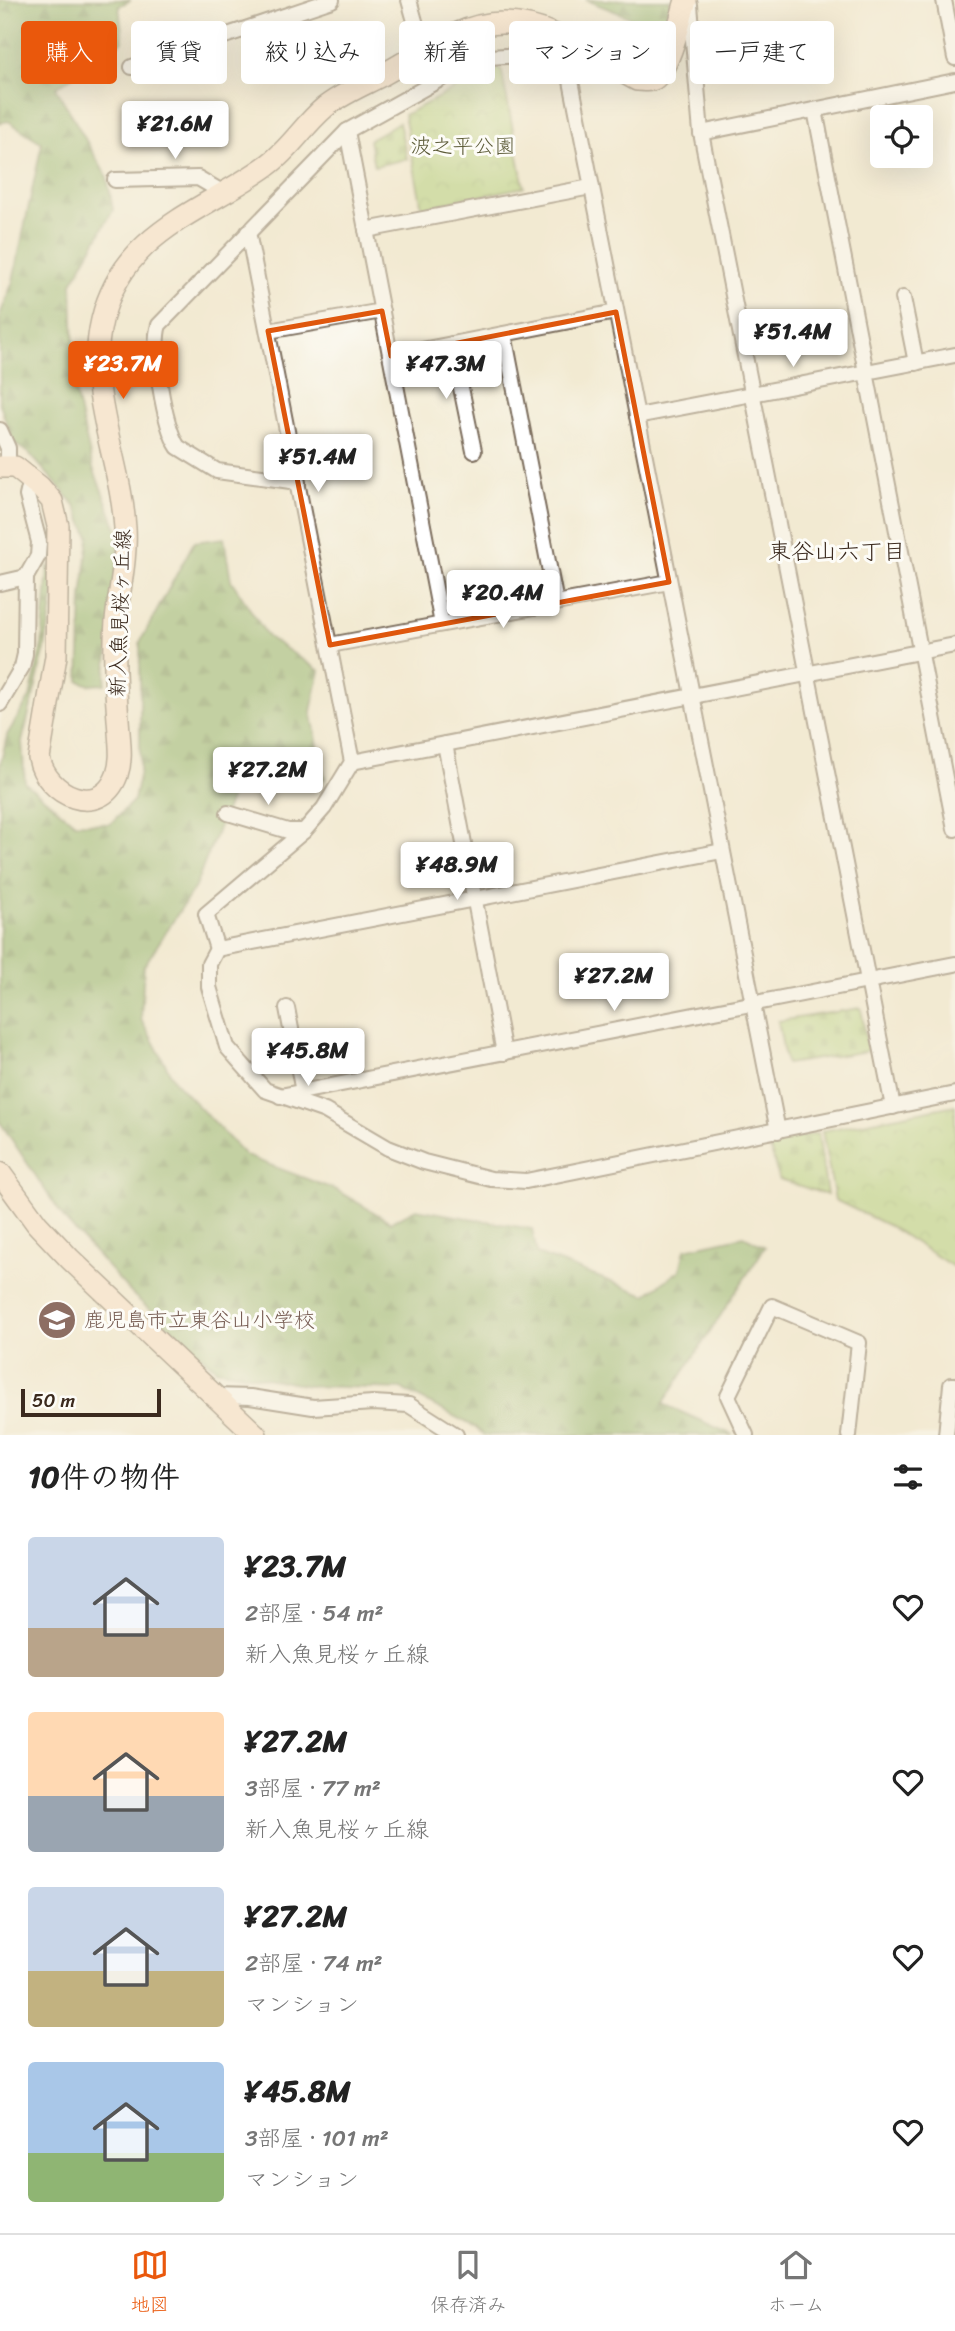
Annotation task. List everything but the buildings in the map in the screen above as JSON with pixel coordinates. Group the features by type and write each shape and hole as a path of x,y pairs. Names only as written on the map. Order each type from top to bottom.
{"street":[{"path":"227,36 332,0"},
{"path":"409,0 415,21"},
{"path":"688,0 701,133 893,1107"},
{"name":"新入魚見桜ヶ丘線","path":"676,35 688,0"},
{"path":"944,0 955,58"},
{"path":"298,482 217,471 178,447 159,384 155,342 159,325 347,131 466,65 489,57 509,56"},
{"name":"新入魚見桜ヶ丘線","path":"4,466 32,478 52,501 58,526 56,656 42,728 39,758 42,771 58,791 75,799 90,800 107,790 116,778 121,758 115,657 125,532 97,369 101,322 110,296 123,271 164,227 283,153 332,102 399,66"},
{"path":"701,133 955,81"},
{"path":"571,84 778,1130"},
{"path":"816,110 955,828"},
{"path":"347,131 442,624"},
{"path":"115,180 198,178 222,192"},
{"path":"366,230 591,187"},
{"path":"248,232 352,762 324,808 304,831 206,914 217,949 209,964 209,986 228,1047 258,1084 279,1096 325,1111 388,1148 435,1165 504,1181 526,1181 955,1094"},
{"path":"904,298 916,363"},
{"path":"268,331 382,311"},
{"path":"391,356 616,312"},
{"path":"504,334 556,603"},
{"path":"452,344 474,451"},
{"path":"636,416 955,355"},
{"path":"0,430 8,448 4,466"},
{"path":"2,698 22,667 25,654 26,577 38,556 39,542 27,496 32,478"},
{"path":"0,583 26,577"},
{"path":"330,645 669,582"},
{"path":"352,762 955,645"},
{"path":"444,744 503,1052"},
{"path":"228,813 288,831 304,831"},
{"path":"217,949 722,851"},
{"path":"279,1096 955,964"},
{"path":"287,1008 303,1092"},
{"path":"0,1173 37,1224 70,1259 256,1435"},
{"path":"746,1435 728,1396 772,1306 859,1343 849,1435"},
{"path":"946,1435 951,1385 955,1385"},
{"path":"215,1396 250,1397 313,1407 373,1403 409,1405 456,1435"}],"highlighted area":[{"path":"382,311 391,356 616,312 669,582 330,645 268,331"}],"green space":[{"path":"0,0 131,0 119,6 123,41 117,45 117,21 21,21 21,84 62,84 56,88 107,177 113,210 72,283 75,391 93,468 120,536 105,684 90,685 79,681 82,598 89,537 75,505 29,453 13,443 0,404 0,315 13,281 42,143 8,121 0,123"},
{"path":"586,0 670,0 664,21 640,21"},
{"name":"波之平公園","path":"501,68 524,187 422,208 404,115 464,84 495,84 495,70"},
{"path":"399,122 407,159 374,166 369,140"},
{"path":"224,538 231,580 268,637 320,671 311,711 325,779 256,773 234,789 195,887 144,966 141,1019 175,1082 246,1156 336,1190 391,1222 416,1209 532,1229 537,1254 646,1295 680,1270 685,1249 744,1236 765,1247 663,1404 733,1435 484,1435 475,1427 402,1389 309,1386 216,1369 132,1294 65,1220 0,1122 0,766 7,735 30,697 42,644 48,566 57,575 45,649 22,742 25,783 75,823 110,824 134,800 140,771 140,642 194,542"},
{"path":"861,1008 868,1051 786,1064 778,1021"},
{"path":"955,1105 955,1268 889,1226 835,1200 822,1131"},
{"path":"818,1133 827,1195 779,1179 769,1144"}],"place":[{"name":"鹿児島市立東谷山小学校","path":"57,1320"}],"district":[{"name":"東谷山六丁目","path":"837,551"}]}
